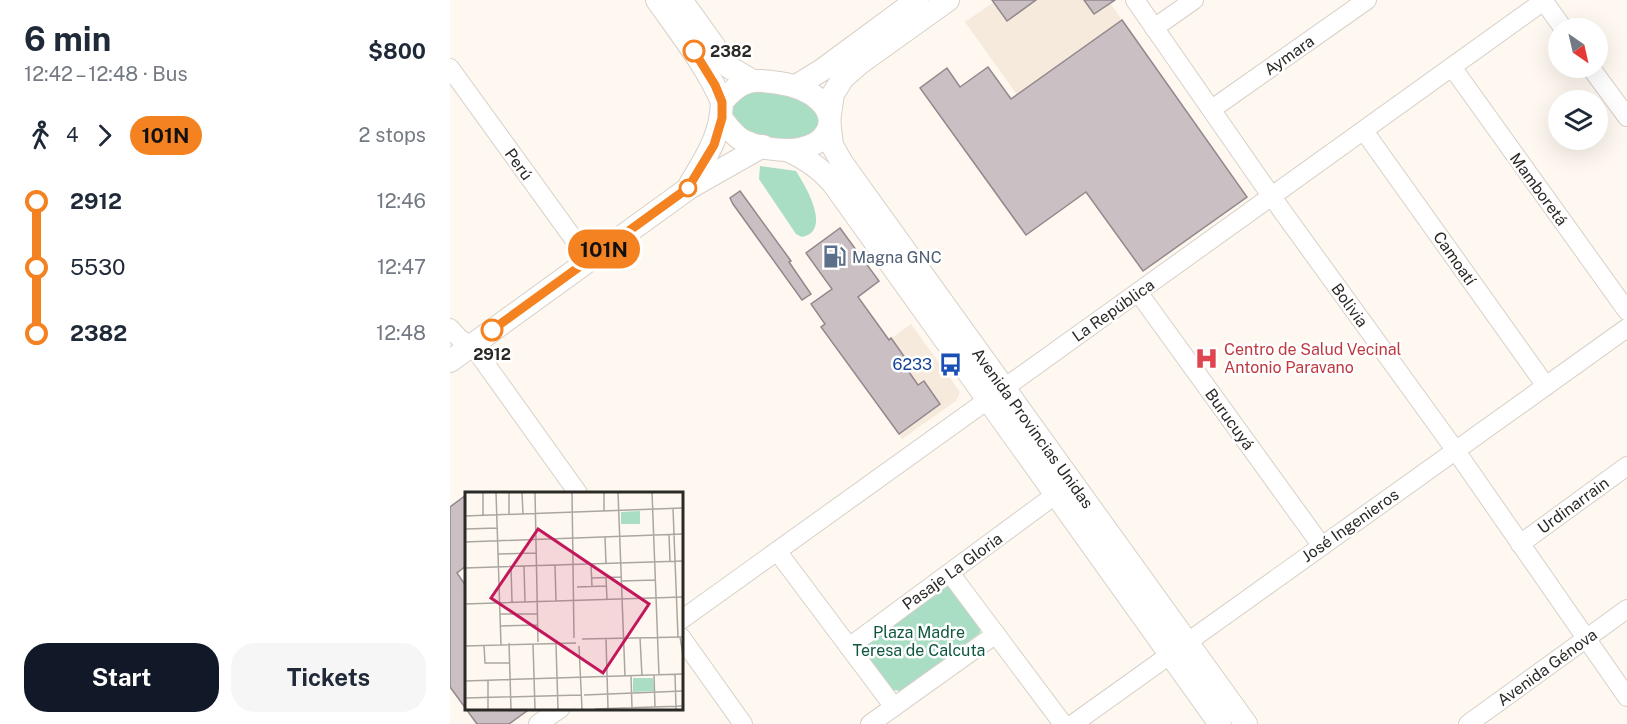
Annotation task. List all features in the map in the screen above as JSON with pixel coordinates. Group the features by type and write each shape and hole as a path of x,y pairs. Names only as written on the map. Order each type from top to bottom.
{"main road":[{"path":"657,0 715,85 731,132 745,141 787,150 812,145 822,138 830,121 833,94 843,78 860,63 948,0"},
{"path":"681,0 729,68 751,80 796,86 816,96 830,121"},
{"path":"796,86 822,70 917,0"},
{"path":"688,188 714,145 722,110 739,85 751,80"},
{"name":"Avenida Provincias Unidas","path":"830,121 832,145 842,163 995,392 1179,648 1220,724"},
{"path":"450,361 688,188 763,146"},
{"name":"Avenida Provincias Unidas","path":"787,150 808,159 825,173 995,392 1055,495 1179,648 1246,724"}],"street":[{"name":"Bolivia","path":"1135,0 1272,197 1456,451 1627,697"},
{"path":"1154,28 1194,0"},
{"name":"Aymara","path":"1212,109 1367,0"},
{"path":"1544,0 1556,18"},
{"name":"La República","path":"682,619 995,392 1272,197 1544,0"},
{"name":"Mamboretá","path":"1452,67 1627,311"},
{"name":"Perú","path":"450,68 589,260"},
{"path":"1599,78 1627,117"},
{"name":"Camoatí","path":"1364,131 1546,386"},
{"name":"Burucuyá","path":"1138,292 1321,545"},
{"path":"450,328 460,339 472,345 577,492"},
{"name":"José Ingenieros","path":"1073,724 1627,328"},
{"name":"Urdinarrain","path":"1520,544 1627,466"},
{"name":"Pasaje La Gloria","path":"849,646 1055,495"},
{"path":"777,551 894,707"},
{"path":"950,573 1063,724"},
{"name":"Avenida Génova","path":"1468,724 1627,609"},
{"path":"870,724 996,634"},
{"path":"682,638 743,724"},
{"path":"538,724 560,709"}],"shaded area":[{"path":"997,0 1108,0 1247,197 1143,271 965,22"},
{"path":"911,324 960,392 956,401 902,439 851,367"}],"green space":[{"path":"744,91 793,93 810,103 821,118 816,131 799,140 775,139 749,133 730,116 730,104"},
{"path":"760,166 796,171 815,211 815,227 810,234 802,237 796,234 759,179"},
{"name":"Plaza Madre Teresa de Calcuta","path":"945,586 952,587 981,627 980,633 901,691 892,690 863,654 865,645"}],"building":[{"path":"992,0 1036,0 1007,21"},
{"path":"1084,0 1115,0 1094,14"},
{"path":"1122,20 1247,197 1143,271 1086,192 1026,235 920,88 947,68 960,87 988,67 1011,99"},
{"path":"740,191 791,261 789,262 811,294 802,300 733,204 730,198"},
{"path":"840,228 879,281 858,297 889,340 891,338 906,359 902,362 918,385 924,381 940,404 899,434 821,327 825,324 811,304 832,289 806,253"},
{"path":"465,496 465,567 457,573 465,585 465,708 450,687 450,507"},
{"path":"466,709 530,709 509,724 477,724"}],"bus line":[{"name":"101N","path":"492,330 688,188 714,145 722,118 722,102 715,85 694,51"}],"place":[{"name":"2382","path":"694,51"},
{"name":"Magna GNC","path":"834,257"},
{"name":"2912","path":"492,330"},
{"name":"Centro de Salud Vecinal Antonio Paravano","path":"1206,358"},
{"name":"6233","path":"950,364"}]}
